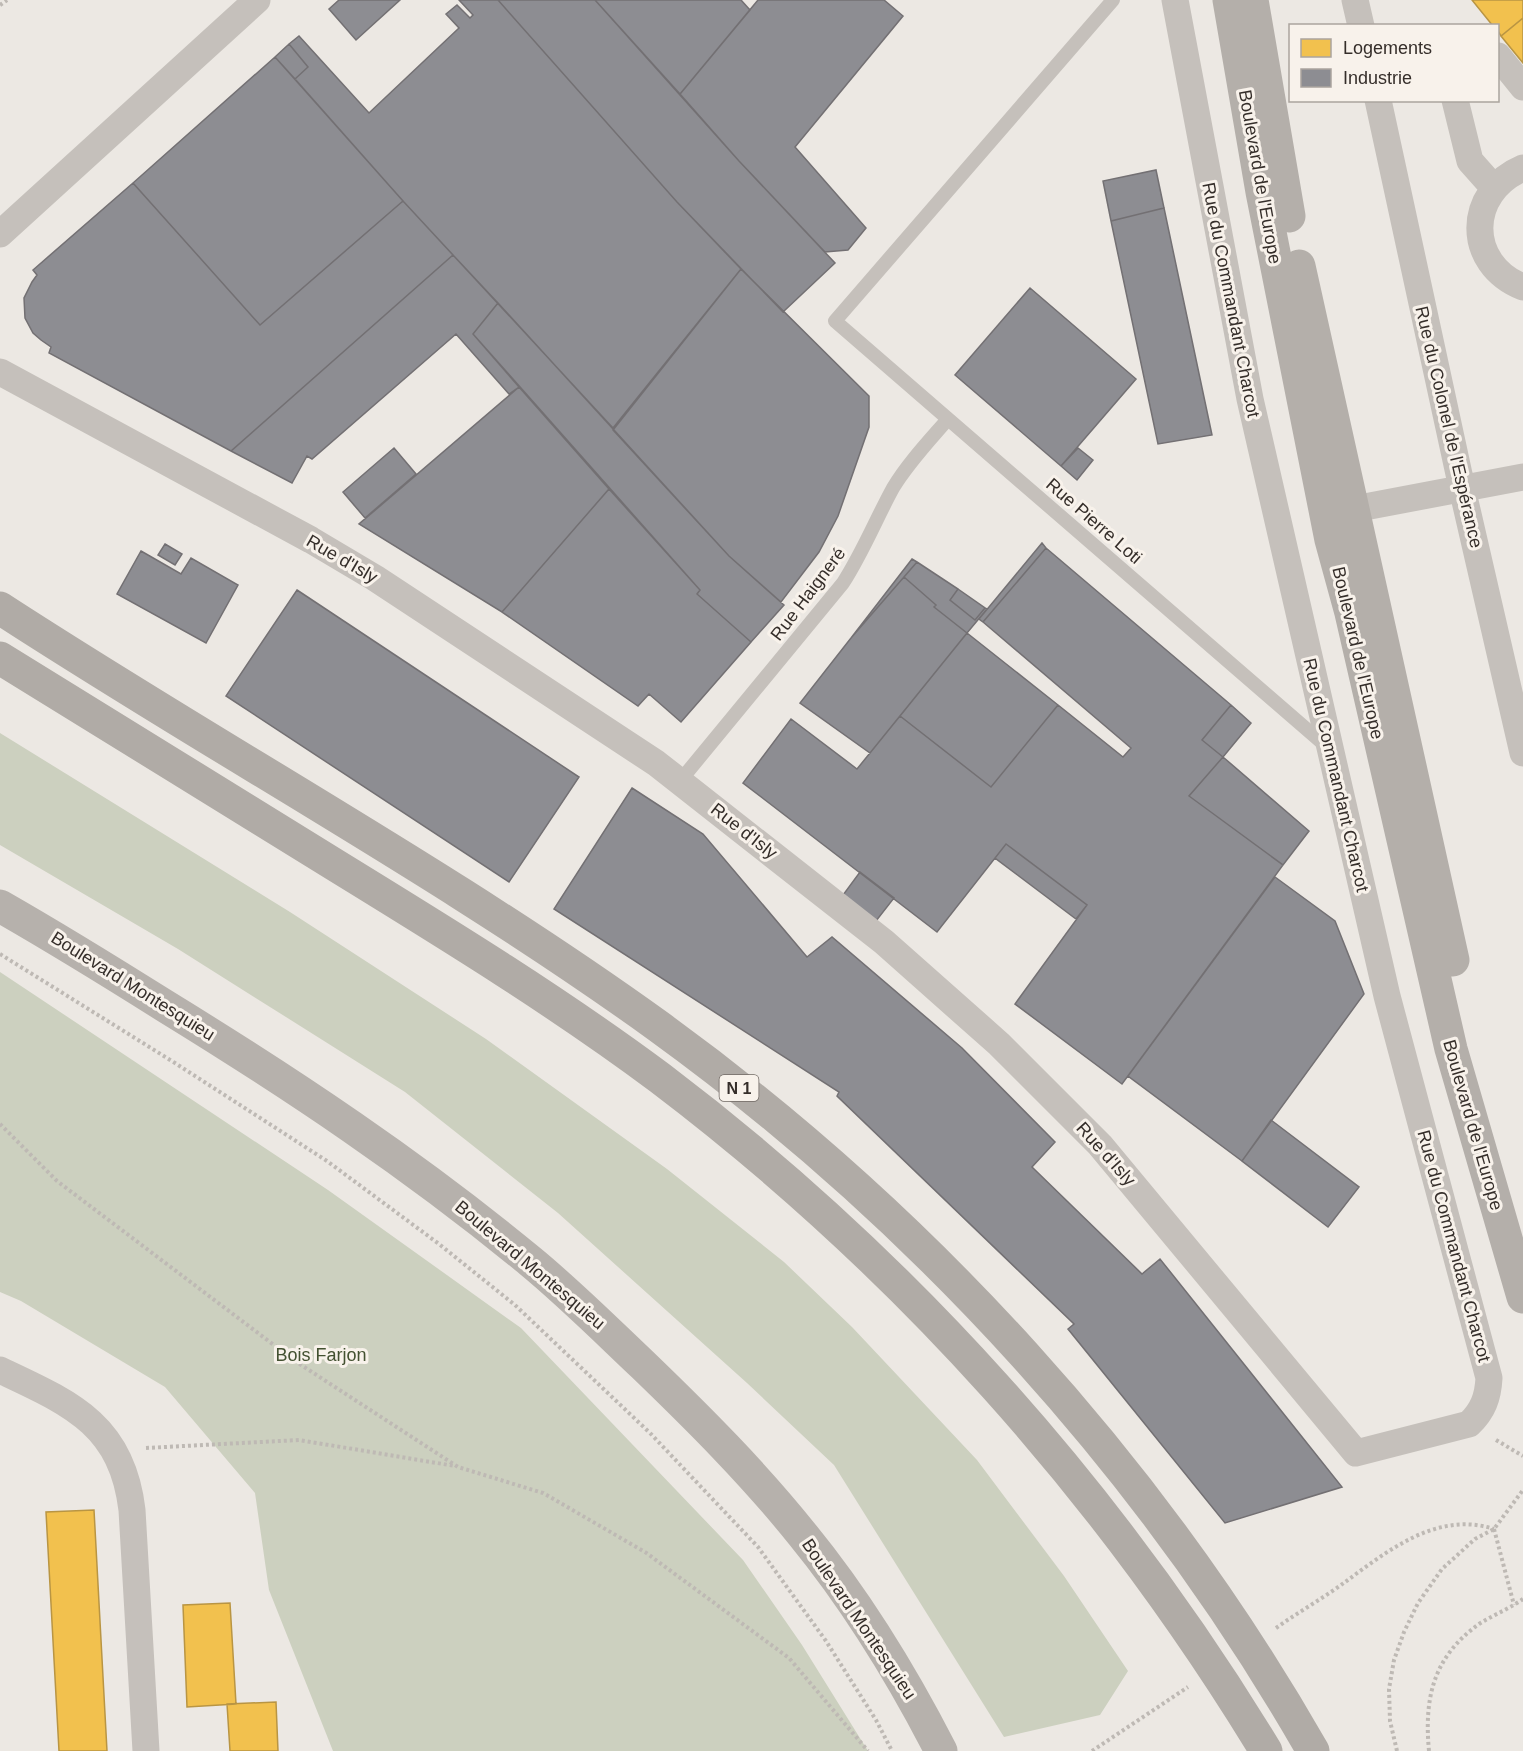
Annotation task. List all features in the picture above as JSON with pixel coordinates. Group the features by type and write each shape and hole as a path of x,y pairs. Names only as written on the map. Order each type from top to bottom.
{"highway":[{"name":"N 1","path":"0,608 557,956 693,1052 822,1156 947,1273 1090,1430 1163,1523 1220,1602 1313,1751"},
{"name":"N 1","path":"0,658 440,930 555,1005 659,1078 806,1197 924,1309 1029,1424 1102,1512 1162,1593 1266,1751"}],"main road":[{"name":"Boulevard de l'Europe","path":"1229,0 1262,192 1339,512 1472,1042 1523,1219"},
{"name":"Boulevard de l'Europe","path":"1252,0 1339,512 1351,613 1451,1049 1523,1297"},
{"name":"Boulevard Montesquieu","path":"0,906 202,1029 352,1126 478,1219 556,1284 695,1416 739,1461 803,1535 841,1586 878,1642 913,1698 941,1751"}],"street":[{"name":"Rue du Commandant Charcot","path":"1175,0 1241,359 1330,750 1395,1028 1489,1378 1486,1401 1470,1424 1356,1453"},
{"path":"1355,0 1361,24"},
{"path":"0,234 244,4"},
{"path":"1499,58 1523,87"},
{"name":"Rue du Colonel de l'Espérance","path":"1378,102 1462,488 1523,753"},
{"path":"1455,102 1470,161 1494,188"},
{"path":"1523,168 1507,176 1494,188 1481,213 1481,241 1493,266 1507,279 1523,287"},
{"name":"Rue d'Isly","path":"0,372 311,540 375,578 589,718 680,781 884,942 970,1017 1061,1105 1126,1174 1356,1453"},
{"path":"1339,512 1523,477"},
{"path":"0,1370 58,1398 82,1413 113,1450 126,1476 132,1510 146,1751"}],"lane":[{"name":"Rue Pierre Loti","path":"1113,0 835,321 1330,750"},
{"name":"Rue Haigneré","path":"680,781 843,583 858,559 893,488 916,456 948,419"}],"path":[{"path":"0,5 7,0"},
{"path":"0,954 317,1155 439,1244 558,1343 650,1433 758,1547 826,1641 876,1720 892,1751"},
{"path":"0,1124 57,1181 295,1361 458,1467"},
{"path":"113,1450 299,1440 458,1467 543,1493 645,1552 789,1658 868,1751"},
{"path":"1397,1751 1390,1721 1389,1689 1394,1660 1418,1603 1442,1569 1475,1539 1494,1529 1523,1490"},
{"path":"1298,1613 1383,1553 1409,1538 1458,1525 1481,1525 1494,1529"},
{"path":"1494,1529 1514,1605"},
{"path":"1429,1751 1428,1725 1431,1693 1442,1663 1451,1648 1480,1623 1523,1599"},
{"path":"1092,1751 1107,1742"}],"green space":[{"path":"0,733 290,912 486,1039 667,1169 784,1262 852,1327 977,1460 1064,1576 1128,1671 1100,1715 1004,1737 834,1465 747,1383 558,1213 405,1092 178,949 0,845"},
{"name":"Bois Farjon","path":"0,972 328,1190 521,1328 743,1560 802,1645 868,1751 333,1751 269,1590 255,1493 165,1387 21,1301 0,1292"}],"building: Logements":[{"path":"1472,0 1523,0 1523,18 1501,36 1499,24 1491,24"},
{"path":"1523,18 1523,63 1501,36"},
{"path":"94,1510 107,1751 59,1751 46,1512"},
{"path":"230,1603 236,1704 187,1707 183,1605"},
{"path":"276,1702 278,1751 230,1751 227,1704"}],"building: Industrie":[{"path":"339,0 400,0 356,40 329,9"},
{"path":"459,0 498,0 677,202 741,269 613,428 403,201 295,79 308,67 289,44 299,36 369,113 459,28 446,14 457,5 470,18 473,15"},
{"path":"498,0 595,0 739,161 835,263 783,312 677,202"},
{"path":"595,0 741,0 750,10 680,94"},
{"path":"758,0 884,0 903,16 795,147 866,228 848,250 825,252 739,161 680,94"},
{"path":"289,44 308,67 295,79 275,57"},
{"path":"275,57 403,201 260,325 133,183"},
{"path":"1156,170 1164,208 1111,221 1103,181"},
{"path":"133,183 260,325 403,201 453,255 231,451 49,353 51,347 33,333 25,318 24,298 37,275 33,270"},
{"path":"1164,208 1212,435 1158,444 1111,221"},
{"path":"453,255 498,303 473,334 519,387 509,394 456,334 312,459 307,456 292,483 231,451"},
{"path":"741,269 869,396 869,427 838,516 819,552 781,602 729,556 613,430"},
{"path":"1030,288 1136,379 1061,466 955,375"},
{"path":"498,303 729,556 784,605 751,642 697,594 700,590 473,334"},
{"path":"519,387 609,489 502,612 359,524"},
{"path":"394,448 416,474 365,518 343,492"},
{"path":"1078,448 1093,460 1077,480 1061,466"},
{"path":"609,489 700,590 697,594 751,642 681,722 649,694 638,706 502,612"},
{"path":"1042,543 1046,548 983,622 979,619"},
{"path":"165,544 182,554 175,565 158,555"},
{"path":"1046,548 1231,705 1202,740 1223,757 1189,796 1283,865 1122,1084 1015,1004 1087,905 1006,844 937,932 743,783 791,719 857,769 900,716 991,787 1058,705 1123,757 1131,748 983,622"},
{"path":"141,551 181,574 191,558 238,585 206,643 117,594"},
{"path":"912,559 917,562 851,638"},
{"path":"917,562 958,589 950,600 975,620 985,608 987,609 967,633 934,607 936,605 904,577"},
{"path":"904,577 936,605 934,607 967,633 870,753 800,703 851,638"},
{"path":"958,589 985,608 975,620 950,600"},
{"path":"297,590 579,777 509,882 226,696"},
{"path":"967,633 1058,705 991,787 900,716"},
{"path":"1231,705 1251,723 1223,757 1202,740"},
{"path":"1223,757 1309,831 1283,865 1189,796"},
{"path":"632,788 703,834 807,957 832,937 962,1048 1055,1142 1032,1167 1142,1274 1160,1259 1342,1487 1225,1523 1068,1329 1074,1324 837,1096 839,1092 554,909"},
{"path":"1006,844 1087,905 1076,919 995,858"},
{"path":"860,872 894,898 876,921 843,895"},
{"path":"1275,877 1335,921 1364,994 1242,1161 1128,1076"},
{"path":"1271,1120 1359,1187 1328,1227 1242,1161"}]}
